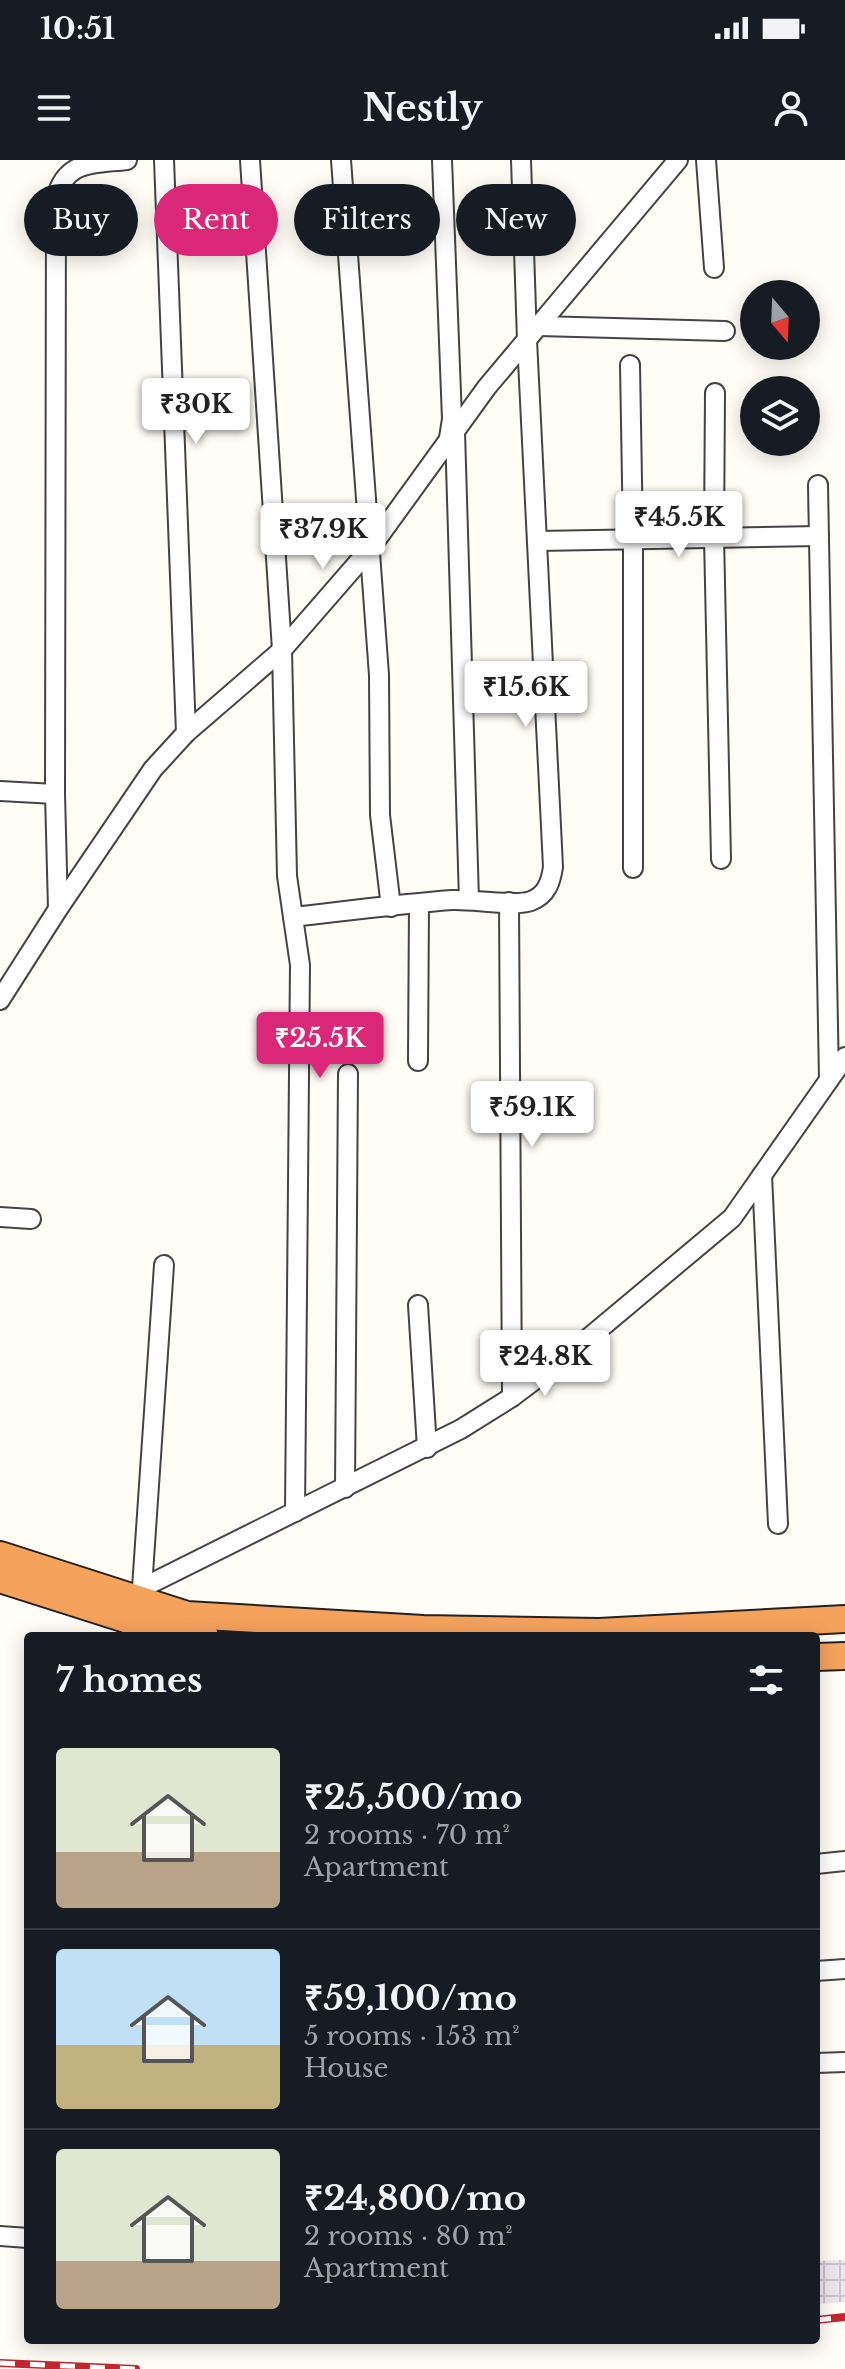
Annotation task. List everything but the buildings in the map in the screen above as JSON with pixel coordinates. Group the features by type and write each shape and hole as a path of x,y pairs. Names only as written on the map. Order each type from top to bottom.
{"highway":[{"path":"0,1555 194,1632"},
{"path":"0,1579 135,1611 423,1629 529,1632"},
{"path":"633,1632 845,1619"},
{"path":"820,1657 845,1656"}],"street":[{"path":"58,909 55,794 56,199 60,184 68,173 78,167 127,160"},
{"path":"164,160 186,733"},
{"path":"250,160 282,650 287,876 300,965 295,1512"},
{"path":"341,160 381,703 380,815 391,907"},
{"path":"442,160 469,900"},
{"path":"293,917 469,900 532,901 543,894 551,881 553,867 538,541 533,333 521,160"},
{"path":"2,992 153,769 186,733 282,650 369,550 487,387 678,160"},
{"path":"706,160 714,268"},
{"path":"533,333 725,331"},
{"path":"630,365 633,868"},
{"path":"715,393 714,537 721,859"},
{"path":"818,485 829,1080"},
{"path":"538,541 819,536"},
{"path":"0,791 55,794"},
{"path":"509,902 512,1397"},
{"path":"418,1061 419,904"},
{"path":"135,1611 295,1512 427,1448 512,1397 573,1351 724,1227 845,1057"},
{"path":"345,1488 348,1074"},
{"path":"762,1175 778,1524"},
{"path":"0,1217 31,1219"},
{"path":"135,1611 164,1265"},
{"path":"418,1305 427,1448"},
{"path":"820,1864 845,1861"},
{"path":"820,1971 845,1969"},
{"path":"820,2063 845,2062"},
{"path":"0,2236 24,2238"}],"shaded area":[{"path":"845,2260 845,2302 820,2304 820,2261"}],"railway":[{"path":"820,2320 845,2317"},
{"path":"0,2363 136,2369"}]}
